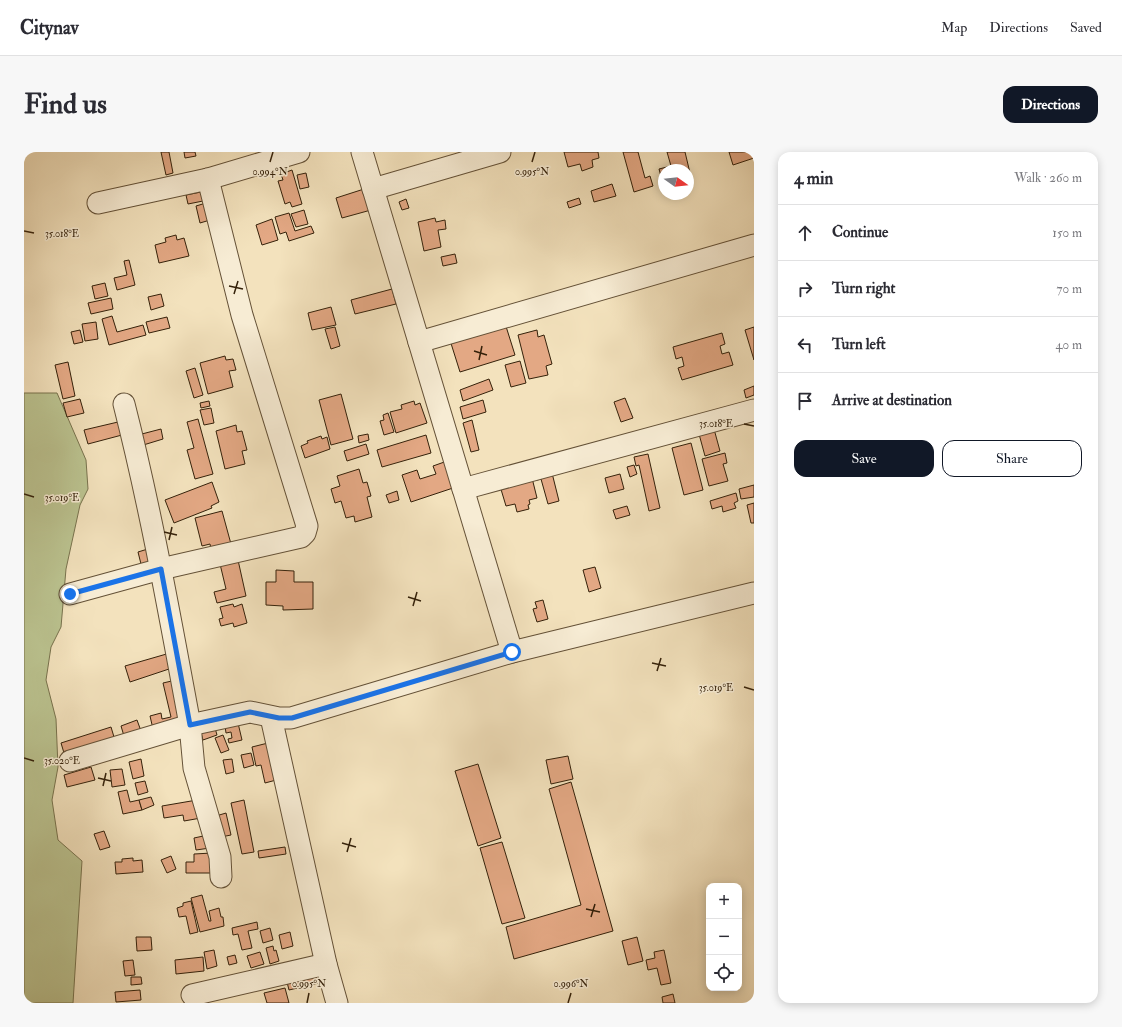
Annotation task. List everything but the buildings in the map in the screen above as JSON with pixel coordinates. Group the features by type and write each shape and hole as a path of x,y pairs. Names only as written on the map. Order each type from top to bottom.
{"street":[{"path":"98,203 208,179 299,152"},
{"path":"362,152 512,652"},
{"path":"373,189 500,152"},
{"path":"70,594 161,569 301,537 307,530 242,316 208,179"},
{"path":"419,342 754,245"},
{"path":"124,404 137,454 161,569 190,725 194,768 220,857 221,877"},
{"path":"463,489 754,410"},
{"path":"70,761 190,725 250,712 271,717 292,718 512,652 754,593"},
{"path":"271,717 326,964 337,1003"},
{"path":"192,995 326,964"}],"green space":[{"path":"24,393 57,393 86,460 88,489 80,505 66,569 61,627 51,647 46,680 56,719 58,767 52,800 58,840 82,861 73,1003 24,1003"}],"route":[{"path":"70,594 161,569 190,725 250,712 271,717 292,718 512,652"}]}
